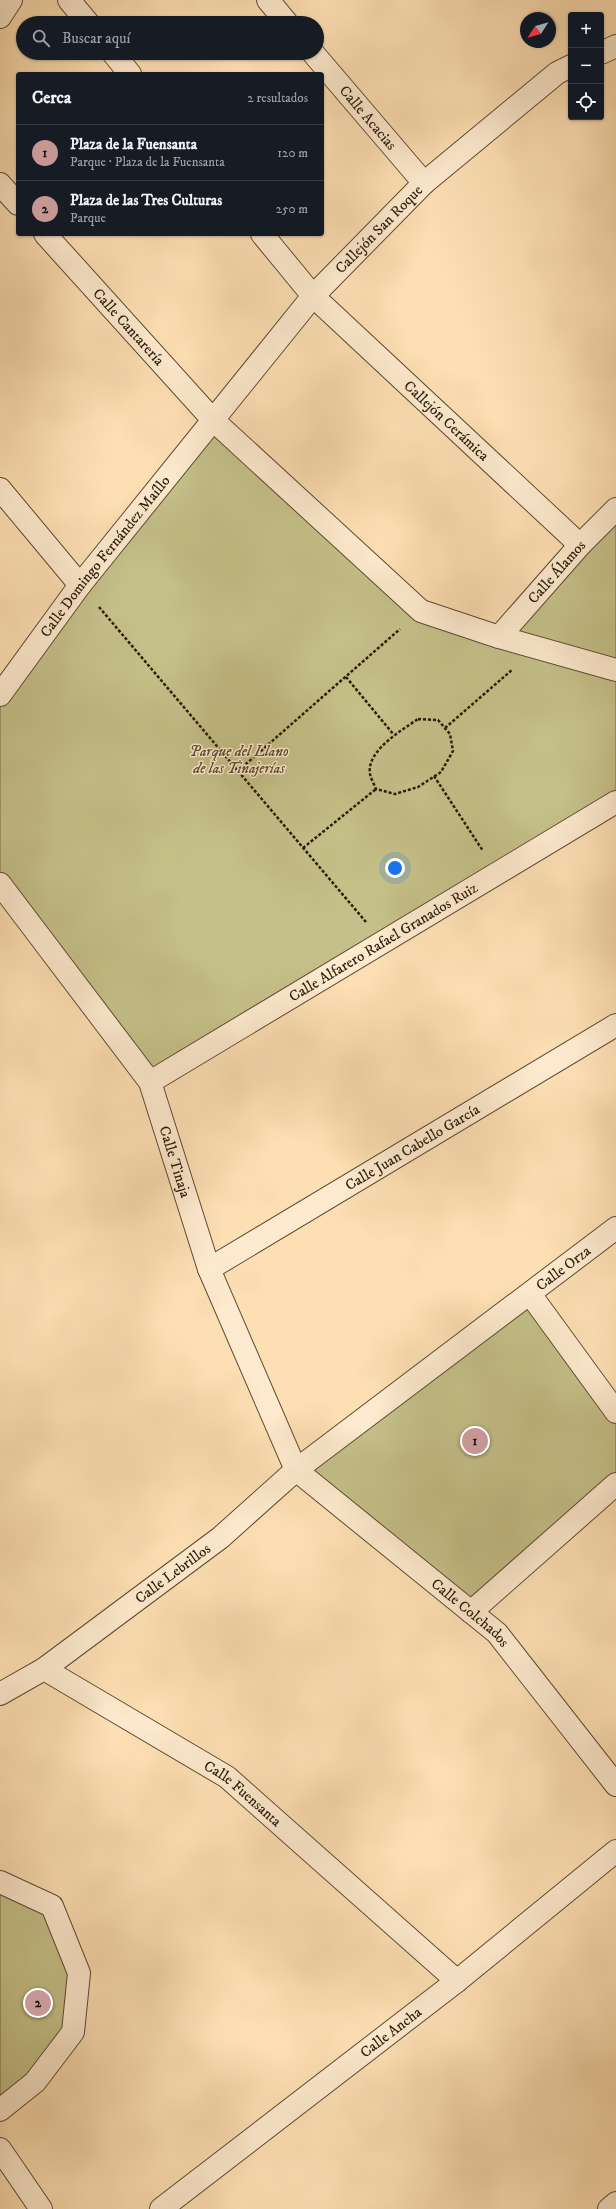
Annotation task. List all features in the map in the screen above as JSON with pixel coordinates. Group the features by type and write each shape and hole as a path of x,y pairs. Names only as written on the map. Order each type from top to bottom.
{"street":[{"path":"69,0 82,16"},
{"path":"271,1 282,16"},
{"path":"604,51 616,46"},
{"path":"119,60 128,72"},
{"name":"Calle Acacias","path":"319,60 424,183"},
{"name":"Callejón San Roque","path":"213,420 313,296 424,183 557,73 568,68"},
{"path":"0,184 16,202"},
{"name":"Calle Cantarería","path":"47,236 213,420 421,611"},
{"name":"Callejón Cerámica","path":"264,236 313,296 580,546"},
{"name":"Calle Domingo Fernández Maíllo","path":"0,695 80,585 213,420"},
{"path":"0,489 80,585"},
{"name":"Calle Álamos","path":"500,638 580,546 616,509"},
{"path":"421,611 500,638 616,670"},
{"name":"Calle Alfarero Rafael Granados Ruiz","path":"150,1082 616,802"},
{"name":"Calle Tinaja","path":"0,884 150,1082 209,1269 296,1470"},
{"name":"Calle Juan Cabello García","path":"209,1269 616,1025"},
{"name":"Calle Orza","path":"296,1470 616,1228"},
{"path":"530,1294 616,1412"},
{"name":"Calle Colchados","path":"296,1470 497,1633 616,1785"},
{"name":"Calle Lebrillos","path":"44,1669 220,1538 296,1470"},
{"path":"471,1612 616,1484"},
{"path":"0,1694 44,1669"},
{"name":"Calle Fuensanta","path":"44,1669 227,1777 457,1981"},
{"name":"Calle Ancha","path":"162,2209 457,1981 616,1851"},
{"path":"0,1882 52,1906 79,1973 73,2032 35,2082 0,2110"},
{"path":"0,2149 41,2209"},
{"path":"609,2209 616,2203"}],"path":[{"path":"80,585 383,942"},
{"path":"238,771 421,611"},
{"path":"445,728 538,648"},
{"path":"346,677 394,735"},
{"path":"418,719 438,720 450,734 453,750 440,772 418,787 395,794 376,789 370,773 374,759 386,741 418,719"},
{"path":"434,776 498,873"},
{"path":"303,848 376,789"}],"green space":[{"name":"Parque del Llano de las Tinajerías","path":"213,420 421,611 499,637 616,509 616,802 150,1082 0,884 0,695"},
{"path":"530,1294 616,1412 616,1484 471,1612 296,1470"},
{"path":"0,1882 52,1906 79,1973 73,2032 0,2110"}],"place":[{"name":"Plaza de la Fuensanta","path":"475,1441"},
{"name":"Plaza de las Tres Culturas","path":"38,2003"}]}
